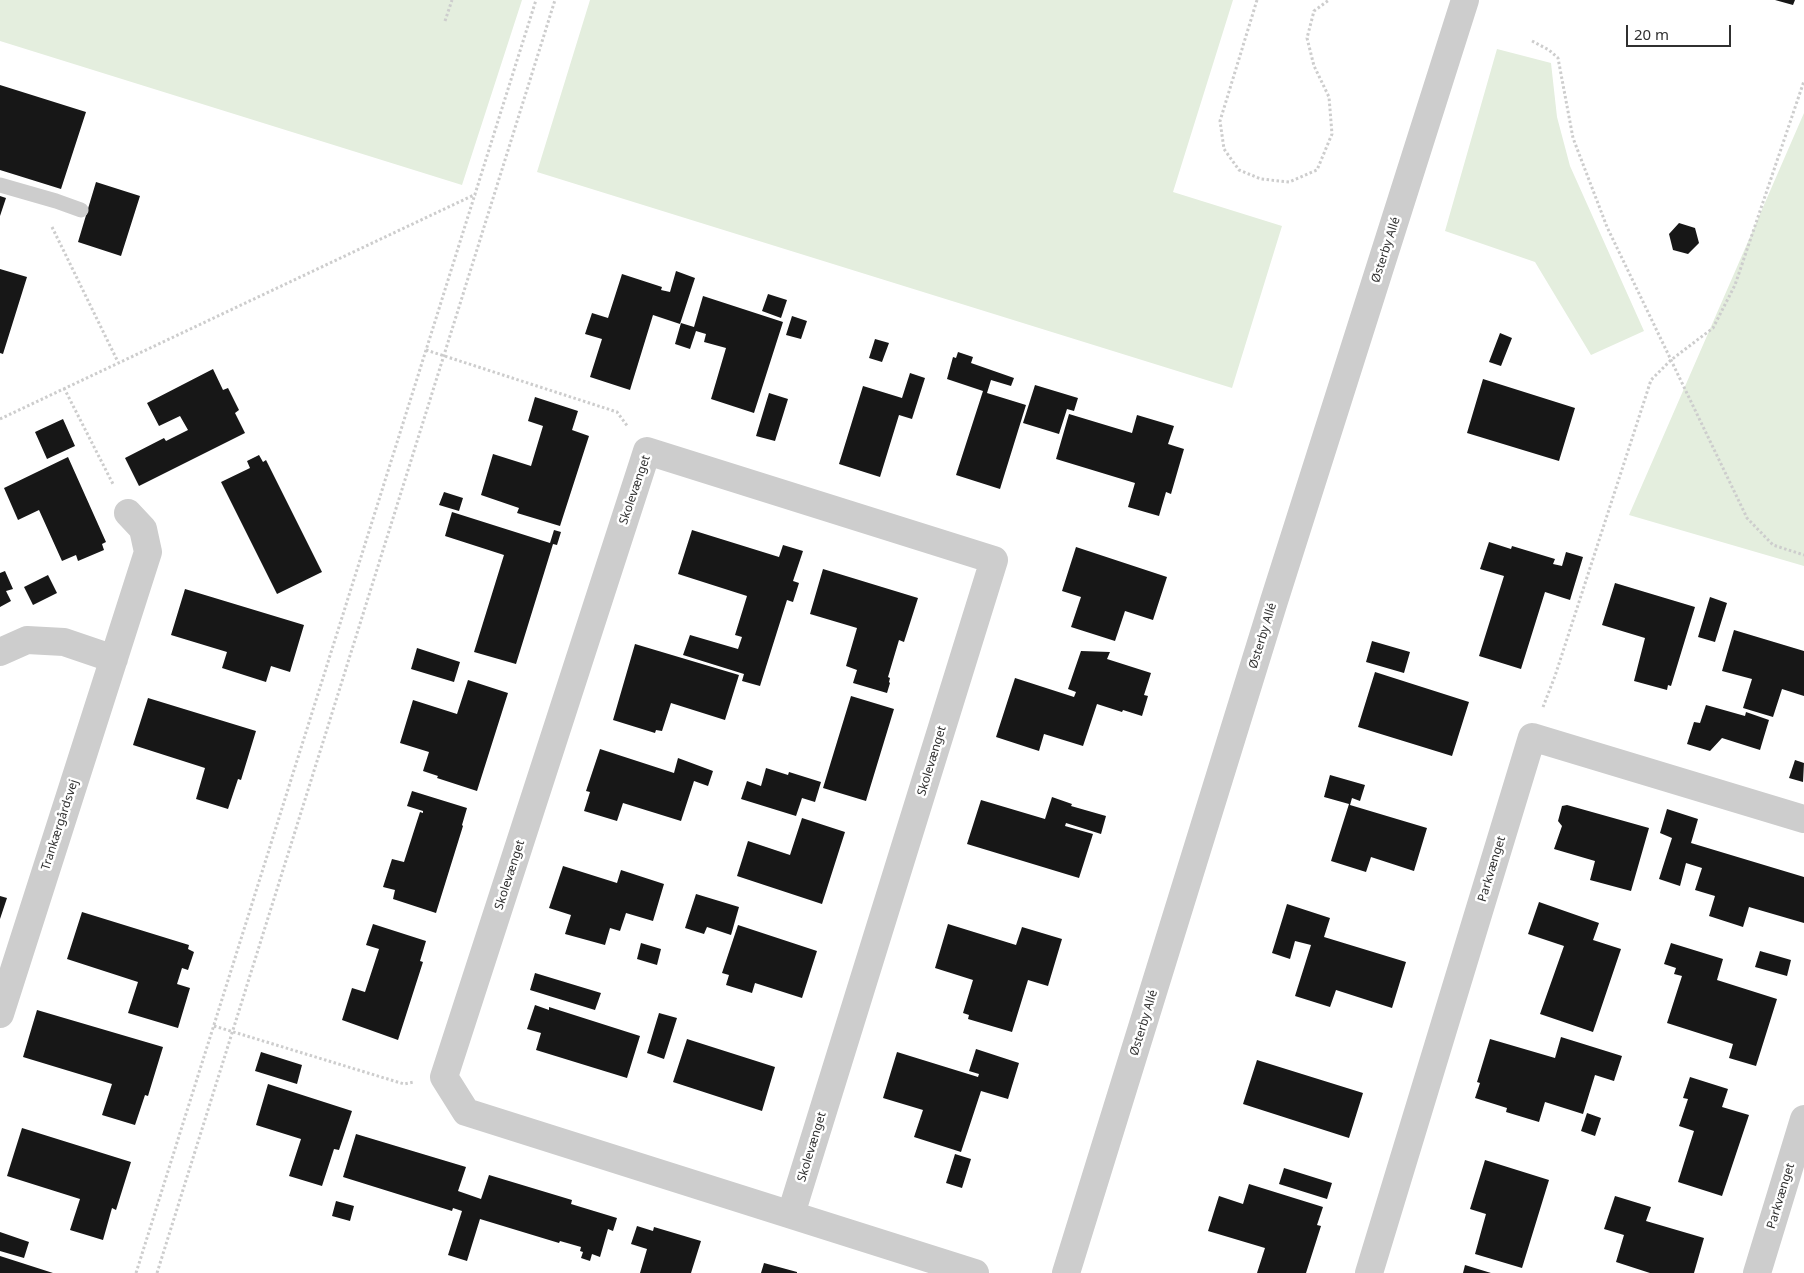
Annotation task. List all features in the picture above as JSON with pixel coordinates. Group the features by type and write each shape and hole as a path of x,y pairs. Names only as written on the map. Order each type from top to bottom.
{"street":[{"name":"Østerby Allé","path":"1066,1273 1274,601 1465,0"},
{"name":"Skolevænget","path":"444,1077 647,451 994,560 791,1214"},
{"name":"Trankærgårdsvej","path":"2,999 148,552 143,529 128,513"},
{"path":"0,652 27,640 64,642 114,659"},
{"path":"1532,737 1804,819"},
{"name":"Parkvænget","path":"1369,1273 1532,737"},
{"path":"444,1077 466,1112 975,1273"},
{"name":"Parkvænget","path":"1757,1273 1804,1119"}],"lane":[{"path":"0,185 81,210"}],"path":[{"path":"445,21 452,0"},
{"path":"136,1273 536,0"},
{"path":"157,1273 555,0"},
{"path":"1257,0 1220,121 1224,149 1239,170 1261,179 1288,182 1317,170 1332,134 1330,98 1314,66 1307,38 1314,11 1329,0"},
{"path":"1532,41 1549,50 1558,58 1573,138 1607,227 1746,518 1773,545 1804,555"},
{"path":"1532,737 1555,676 1651,380 1671,360 1713,328 1735,285 1804,81"},
{"path":"0,419 476,194"},
{"path":"56,201 50,223 118,362"},
{"path":"426,350 617,412 647,451"},
{"path":"64,388 128,513"},
{"path":"214,1026 404,1084 444,1077"}],"green space":[{"path":"0,0 522,0 462,185 0,41"},
{"path":"590,0 1233,0 1173,192 1282,226 1232,388 537,172"},
{"path":"1497,49 1551,63 1557,117 1570,166 1644,331 1591,355 1535,262 1445,231"},
{"path":"1804,113 1804,566 1629,515"}],"building":[{"path":"1775,0 1795,0 1793,5"},
{"path":"0,85 86,112 61,189 0,170"},
{"path":"96,182 140,196 121,256 78,242"},
{"path":"0,196 6,198 0,216"},
{"path":"1679,223 1695,228 1699,243 1688,254 1673,250 1669,234"},
{"path":"0,269 27,277 3,354 0,353"},
{"path":"676,271 695,278 680,324 653,315 630,390 590,377 602,339 585,334 592,313 608,318 622,274 662,287 661,290 670,292"},
{"path":"768,294 787,300 781,318 762,311"},
{"path":"703,296 783,322 754,413 711,399 726,348 704,342 706,334 696,331 690,349 675,344 681,323 694,327"},
{"path":"792,316 807,321 801,339 786,335"},
{"path":"1500,333 1512,338 1501,366 1489,362"},
{"path":"875,339 889,343 882,362 869,358"},
{"path":"958,352 973,357 971,363 1014,378 1011,386 991,380 987,393 1026,405 1000,489 956,475 983,391 947,379 953,357 956,358"},
{"path":"213,369 223,390 228,388 239,410 235,413 245,433 139,486 125,458 164,438 166,441 188,430 180,416 159,426 147,403"},
{"path":"910,373 925,378 912,419 899,415 880,477 839,464 863,386 902,398"},
{"path":"1483,379 1575,408 1559,461 1467,433"},
{"path":"1035,385 1078,398 1074,411 1067,409 1059,434 1023,423"},
{"path":"769,393 788,399 775,441 756,436"},
{"path":"535,397 578,411 572,430 589,436 560,526 517,513 519,508 481,495 493,454 531,466 543,426 528,421"},
{"path":"1069,414 1132,433 1137,415 1174,426 1168,444 1184,449 1171,494 1166,492 1159,516 1128,507 1135,483 1056,459"},
{"path":"63,419 75,446 47,459 35,432"},
{"path":"259,455 263,462 266,460 322,572 277,594 221,482 250,468 247,461"},
{"path":"68,457 106,542 102,544 104,550 78,561 76,555 62,561 39,510 18,520 4,488"},
{"path":"444,492 463,498 459,511 439,505"},
{"path":"452,512 550,543 554,530 561,532 557,545 553,544 516,664 474,652 504,555 445,536"},
{"path":"692,530 779,557 783,545 803,551 793,581 799,583 793,602 787,600 760,686 742,681 744,674 683,655 690,635 738,649 742,637 735,635 747,596 678,574"},
{"path":"1489,542 1511,549 1512,546 1555,559 1553,564 1562,566 1566,552 1583,557 1570,600 1545,592 1521,669 1479,656 1504,576 1480,569"},
{"path":"1076,547 1167,577 1153,620 1125,611 1115,641 1071,627 1081,597 1062,591"},
{"path":"823,569 918,598 904,642 899,640 888,677 890,678 890,683 887,693 853,683 857,670 846,666 857,628 810,614"},
{"path":"5,571 13,589 6,591 11,601 0,607 0,573"},
{"path":"48,575 57,593 33,605 24,587"},
{"path":"1615,583 1695,607 1671,686 1668,685 1667,690 1634,681 1645,638 1602,625"},
{"path":"185,589 304,625 290,672 271,666 266,682 222,668 227,652 171,635"},
{"path":"1710,597 1727,603 1715,642 1698,637"},
{"path":"1734,630 1804,651 1804,696 1782,689 1773,717 1743,708 1752,679 1722,671"},
{"path":"1372,641 1410,652 1404,673 1366,662"},
{"path":"635,644 739,675 725,720 671,703 662,731 656,730 655,733 613,720"},
{"path":"417,648 460,662 454,682 411,669"},
{"path":"1081,651 1110,652 1107,659 1151,673 1144,695 1148,696 1142,716 1097,704 1083,746 1044,734 1039,751 996,737 1015,678 1074,697 1076,692 1068,689"},
{"path":"1375,672 1469,702 1452,756 1358,727"},
{"path":"468,680 508,693 477,791 437,778 438,776 423,771 429,752 400,743 413,700 457,714"},
{"path":"851,696 894,709 866,801 823,788"},
{"path":"148,698 256,731 241,780 238,779 228,809 196,799 205,768 133,745"},
{"path":"1706,705 1745,716 1746,712 1769,720 1760,750 1722,738 1710,751 1687,744 1694,722 1700,723"},
{"path":"600,749 674,773 678,758 713,771 708,786 694,781 681,821 623,803 617,821 584,811 590,792 586,791"},
{"path":"1795,760 1804,763 1803,782 1789,778"},
{"path":"766,768 788,775 789,772 821,782 815,802 802,798 796,816 741,799 747,781 761,786"},
{"path":"1330,775 1365,785 1360,801 1352,798 1350,805 1427,828 1414,871 1371,857 1366,872 1331,861 1349,804 1324,797"},
{"path":"412,791 467,808 436,913 393,899 395,890 383,887 392,859 404,862 420,812 423,813 423,811 407,806"},
{"path":"1052,797 1072,804 1071,806 1106,816 1101,834 1066,823 1065,826 1093,834 1079,878 967,844 981,800 1045,819"},
{"path":"1567,805 1649,828 1631,891 1590,880 1595,861 1554,849 1562,826 1558,821 1562,806"},
{"path":"1667,809 1698,819 1691,843 1804,877 1804,923 1749,907 1743,927 1709,916 1715,896 1695,890 1702,868 1686,863 1680,886 1659,879 1672,838 1660,833"},
{"path":"802,818 845,832 822,904 737,876 748,841 790,855"},
{"path":"563,866 617,883 621,870 664,884 653,921 626,913 620,931 610,928 605,945 565,934 571,915 549,908"},
{"path":"696,894 739,907 731,935 707,927 704,934 685,928"},
{"path":"0,896 7,898 0,919"},
{"path":"1539,902 1599,923 1593,940 1621,949 1593,1032 1540,1014 1564,946 1528,934"},
{"path":"1287,904 1330,918 1324,937 1406,962 1392,1008 1336,990 1330,1007 1295,996 1311,945 1295,941 1290,959 1272,953"},
{"path":"82,912 189,945 188,949 194,952 188,970 182,968 177,984 190,988 178,1028 128,1013 138,982 67,959"},
{"path":"373,924 426,941 420,961 423,962 398,1040 342,1020 352,988 365,992 379,949 366,945"},
{"path":"948,924 1016,945 1022,927 1062,939 1048,986 1028,980 1012,1032 968,1019 969,1015 963,1013 973,980 935,968"},
{"path":"738,925 817,951 802,998 755,983 752,993 726,985 729,975 722,973"},
{"path":"641,943 661,949 657,965 637,959"},
{"path":"1671,943 1723,959 1717,980 1777,999 1756,1066 1729,1058 1733,1044 1667,1023 1682,976 1674,974 1676,968 1664,964"},
{"path":"1760,951 1791,960 1787,976 1755,967"},
{"path":"535,973 601,993 595,1010 530,990"},
{"path":"535,1005 549,1010 549,1007 640,1036 627,1078 536,1050 541,1033 527,1029"},
{"path":"37,1010 163,1047 148,1096 145,1095 135,1125 102,1115 112,1084 23,1057"},
{"path":"659,1013 677,1018 664,1059 647,1053"},
{"path":"1561,1037 1622,1056 1614,1081 1595,1075 1583,1114 1545,1102 1539,1122 1506,1112 1507,1108 1475,1098 1480,1083 1477,1082 1490,1039 1555,1058"},
{"path":"687,1039 775,1067 762,1111 673,1082"},
{"path":"976,1049 1019,1063 1008,1099 981,1091 961,1152 914,1137 923,1110 883,1098 897,1052 978,1077 979,1074 969,1071"},
{"path":"261,1052 302,1065 297,1084 255,1071"},
{"path":"1257,1060 1363,1093 1349,1138 1243,1104"},
{"path":"1690,1077 1728,1089 1722,1107 1749,1115 1722,1196 1678,1182 1694,1131 1679,1126 1688,1099 1683,1098"},
{"path":"268,1084 352,1111 339,1150 334,1149 322,1186 289,1176 301,1139 256,1125"},
{"path":"1587,1113 1601,1118 1595,1136 1581,1131"},
{"path":"22,1128 131,1162 116,1210 112,1208 103,1240 70,1230 80,1199 7,1176"},
{"path":"356,1134 466,1167 458,1191 481,1199 489,1175 572,1200 571,1204 617,1218 613,1231 608,1229 600,1257 592,1254 590,1261 581,1258 583,1252 580,1251 581,1247 560,1241 559,1243 480,1219 467,1261 448,1255 462,1211 453,1208 452,1211 343,1177"},
{"path":"955,1154 971,1159 962,1188 946,1183"},
{"path":"1485,1160 1549,1180 1522,1268 1475,1254 1486,1214 1470,1209"},
{"path":"1284,1168 1332,1183 1327,1199 1279,1184"},
{"path":"1249,1184 1323,1207 1317,1225 1321,1226 1306,1273 1257,1273 1265,1248 1208,1231 1219,1196 1243,1204"},
{"path":"1615,1196 1651,1207 1646,1221 1704,1238 1694,1273 1650,1273 1616,1262 1624,1235 1604,1229"},
{"path":"336,1201 354,1206 350,1221 332,1216"},
{"path":"637,1226 653,1231 654,1227 701,1241 691,1273 640,1273 647,1249 631,1244"},
{"path":"0,1232 29,1242 24,1258 0,1251"},
{"path":"0,1256 53,1273 0,1273"},
{"path":"764,1263 797,1272 797,1273 761,1273"},
{"path":"1465,1265 1491,1273 1463,1273"}]}
